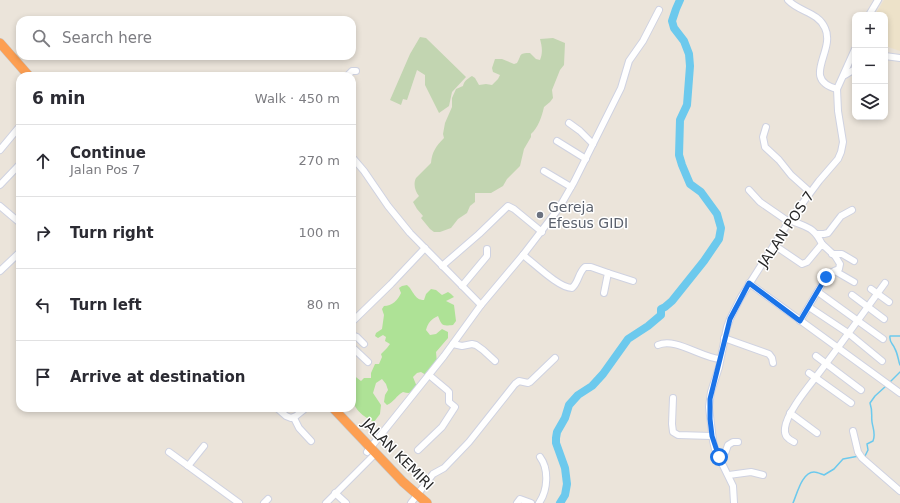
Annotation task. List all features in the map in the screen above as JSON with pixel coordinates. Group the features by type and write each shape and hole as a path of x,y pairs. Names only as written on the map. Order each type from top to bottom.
{"highway":[{"path":"0,43 25,72"},
{"path":"0,49 20,72"},
{"name":"JALAN KEMIRI","path":"331,412 416,500 428,503"},
{"name":"JALAN KEMIRI","path":"336,412 370,452"}],"street":[{"path":"788,0 796,7 818,18 825,27 827,34 827,45 819,73 822,81 831,88 837,89"},
{"path":"871,12 878,0"},
{"path":"326,503 370,452 481,305 524,255 559,208 621,88 629,61 643,41 659,10"},
{"name":"JALAN POS 7","path":"734,503 733,486 716,449 712,436 710,419 710,399 724,338 730,319 749,283 789,221 810,192 838,159 843,142 838,111 837,89 852,55"},
{"path":"888,56 900,58"},
{"path":"349,72 356,71"},
{"path":"842,77 852,71"},
{"path":"569,123 580,131 593,144"},
{"path":"766,127 764,137 765,147 791,175 810,192"},
{"path":"0,150 16,131"},
{"path":"557,141 586,158"},
{"path":"356,162 397,218 481,305"},
{"path":"0,185 16,168"},
{"path":"544,171 571,187"},
{"path":"749,190 760,202 789,221 804,225 817,234 822,244 838,260 841,266 839,269 828,274 800,321"},
{"path":"0,206 16,220"},
{"path":"442,266 479,234 508,206 511,206 542,232"},
{"path":"817,234 828,233 841,216 852,210"},
{"path":"774,245 802,264 806,262 822,244"},
{"path":"356,318 386,290 425,248"},
{"path":"462,286 487,256 487,249"},
{"path":"832,254 842,254 854,261"},
{"path":"524,255 560,284 569,288 575,286 581,272 585,268 591,267 633,281"},
{"path":"0,271 16,256"},
{"path":"835,271 854,282"},
{"path":"604,293 608,273"},
{"path":"749,283 888,386 900,393"},
{"path":"794,442 786,437 785,433 785,427 790,413 884,283"},
{"path":"871,288 889,302"},
{"path":"818,292 883,339"},
{"path":"852,296 884,319"},
{"path":"809,307 848,334 882,361"},
{"path":"356,337 364,344"},
{"path":"724,338 769,354 773,363"},
{"path":"658,345 666,343 672,344 711,358 720,359"},
{"path":"453,344 462,346 472,344 483,350 495,361"},
{"path":"356,351 368,362"},
{"path":"816,356 861,390"},
{"path":"416,500 433,474 444,468 469,442 517,382 530,382 555,358"},
{"path":"809,373 851,403"},
{"path":"418,450 442,427 455,408 449,402 447,390 429,375"},
{"path":"673,398 673,432 678,435 712,436"},
{"path":"282,412 286,416 294,418 299,428 311,441"},
{"path":"294,418 301,412"},
{"path":"790,413 817,433"},
{"path":"853,431 858,452 862,458 900,491"},
{"path":"722,462 728,445 733,442 738,442"},
{"path":"188,466 204,446"},
{"path":"169,452 235,502"},
{"path":"539,503 544,495 546,473 546,467 540,456"},
{"path":"728,475 751,472 763,475"},
{"path":"335,493 346,503"},
{"path":"517,503 520,499 531,503"}],"shaded area":[{"path":"884,0 900,0 900,51 888,47 888,12 877,12"}],"green space":[{"path":"420,37 426,38 466,77 452,92 449,106 439,113 425,85 425,75 417,70 407,100 403,99 401,105 390,100 410,54"},
{"path":"553,38 565,43 564,65 560,70 552,90 553,98 544,107 536,129 531,134 531,137 524,149 520,166 507,179 503,186 491,193 475,193 475,202 470,206 467,213 458,219 451,228 440,232 434,232 421,218 423,216 413,202 419,196 415,183 416,178 431,163 435,149 444,138 443,134 445,123 452,107 452,98 456,89 463,86 466,80 472,76 479,85 492,85 500,75 493,72 492,68 495,59 502,59 514,64 517,63 522,54 530,53 536,59 540,60 542,50 540,39"},
{"path":"407,285 416,297 421,300 424,300 426,294 431,289 436,290 442,295 448,292 454,297 446,301 454,305 456,321 453,325 443,325 438,316 433,318 429,323 426,330 430,335 436,334 442,329 448,332 448,338 436,352 437,363 426,375 421,372 417,373 413,377 417,387 413,392 403,392 387,405 384,402 385,395 388,390 386,384 382,379 376,383 373,393 381,405 380,414 374,422 360,413 356,408 356,377 361,381 364,378 371,378 371,373 375,364 379,364 382,357 381,354 390,344 385,341 386,337 383,335 378,338 375,336 376,333 382,329 384,315 382,309 384,306 392,304 398,298 401,293 399,288"}],"waterway":[{"path":"560,503 565,495 567,484 565,468 556,443 556,438 557,432 565,418 569,405 578,395 592,386 603,374 628,339 648,326 661,315 661,309 672,301 704,261 719,239 721,228 717,214 701,192 690,184 679,155 680,120 687,105 690,66 689,54 684,41 674,28 672,21 680,0"},
{"path":"900,336 890,336 900,365"},
{"path":"889,383 900,372"},
{"path":"864,458 868,450 867,444 873,441 874,436 870,403 886,386"},
{"path":"793,503 800,484 810,473 815,472 824,475 834,469 843,459 859,456"}],"place":[{"name":"Gereja Efesus GIDI","path":"540,215"}],"route":[{"path":"719,457 712,436 709,406 711,392 719,367 725,335 730,319 749,283 800,321 826,277"}]}
